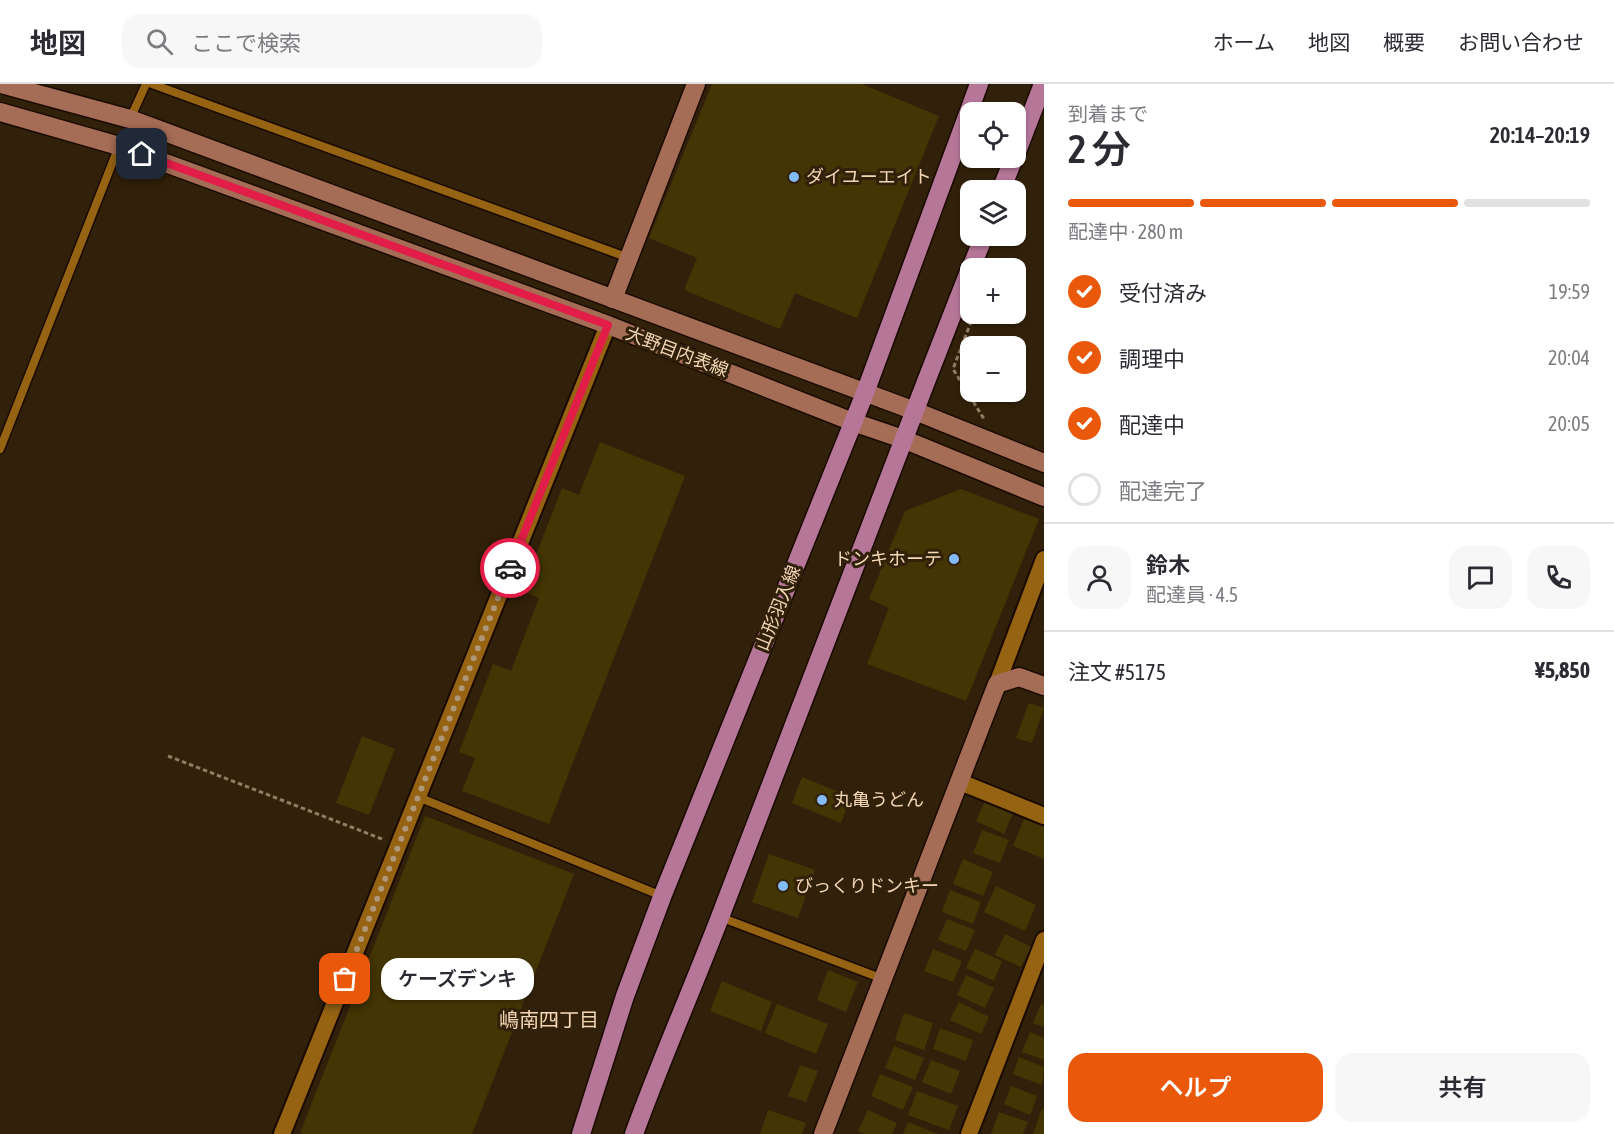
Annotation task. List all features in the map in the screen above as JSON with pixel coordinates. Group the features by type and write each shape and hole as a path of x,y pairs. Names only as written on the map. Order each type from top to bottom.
{"main road":[{"name":"大野目内表線","path":"1,84 130,119 915,411 1044,463"},
{"path":"613,298 696,84"},
{"name":"山形羽入線","path":"581,1134 626,996 662,897 865,393 979,84"},
{"path":"1026,128 1043,84"},
{"name":"大野目内表線","path":"0,112 119,146 608,325 853,422 903,439 1044,497"},
{"path":"634,1134 960,297"},
{"path":"823,1134 998,684 1019,677 1044,686"}],"street":[{"path":"282,1134 608,325"},
{"path":"998,684 1044,560"},
{"path":"960,782 1044,816"},
{"path":"969,1134 1044,940"}],"lane":[{"path":"130,119 146,84"},
{"path":"152,84 628,258"},
{"path":"0,449 119,146"},
{"path":"418,797 662,897"},
{"path":"720,917 884,979"}],"path":[{"path":"970,324 953,369 983,419 993,423"},
{"path":"168,756 399,846"}],"building":[{"name":"ダイユーエイト","path":"712,84 862,84 939,116 857,318 795,293 780,329 684,290 697,258 649,238"},
{"path":"600,442 685,476 549,824 462,791 475,758 459,752 493,664 511,671 539,598 522,591 562,488 579,495"},
{"name":"ドンキホーテ","path":"961,489 1039,519 966,701 867,664 889,608 869,599 905,511"},
{"path":"1029,703 1044,708 1032,743 1016,738"},
{"path":"362,736 395,749 369,815 336,803"},
{"name":"丸亀うどん","path":"802,777 851,797 841,823 792,803"},
{"path":"985,801 1013,813 1004,834 976,821"},
{"path":"425,816 574,874 472,1134 300,1133"},
{"path":"1024,819 1044,827 1044,859 1013,846"},
{"path":"982,830 1009,840 1000,863 973,853"},
{"name":"びっくりドンキー","path":"769,854 815,870 798,918 752,902"},
{"path":"963,859 993,872 983,896 953,884"},
{"path":"996,886 1036,905 1025,931 984,912"},
{"path":"950,890 981,902 973,924 942,912"},
{"path":"947,919 975,930 966,951 938,940"},
{"path":"1005,934 1031,947 1021,967 995,955"},
{"path":"933,949 962,961 953,982 924,971"},
{"path":"975,949 1002,961 994,981 966,968"},
{"path":"828,970 858,982 846,1012 817,1000"},
{"path":"966,975 994,988 985,1008 957,995"},
{"path":"722,981 772,1002 761,1031 710,1011"},
{"path":"959,1002 989,1017 981,1034 950,1020"},
{"path":"777,1004 828,1024 816,1054 765,1033"},
{"path":"1041,1004 1044,1005 1044,1027 1033,1023"},
{"path":"904,1013 933,1023 924,1050 895,1040"},
{"path":"940,1028 973,1040 966,1061 933,1049"},
{"path":"1030,1032 1044,1038 1044,1060 1022,1052"},
{"path":"894,1046 924,1058 915,1080 885,1068"},
{"path":"1019,1057 1044,1067 1042,1085 1013,1074"},
{"path":"931,1060 960,1071 951,1094 922,1082"},
{"path":"800,1065 818,1071 806,1102 788,1096"},
{"path":"880,1074 913,1087 903,1110 871,1096"},
{"path":"1011,1086 1037,1096 1030,1115 1004,1104"},
{"path":"917,1091 958,1106 949,1130 908,1115"},
{"path":"1042,1109 1044,1110 1044,1134 1033,1134"},
{"path":"768,1110 806,1123 802,1134 760,1134"},
{"path":"868,1110 897,1123 892,1134 865,1134 858,1131"},
{"path":"999,1112 1028,1122 1023,1134 991,1134"},
{"path":"908,1122 938,1134 903,1134"}],"way so far":[{"path":"345,979 510,568"}],"place":[{"name":"ダイユーエイト","path":"794,177"},
{"name":"ドンキホーテ","path":"954,559"},
{"name":"丸亀うどん","path":"822,800"},
{"name":"びっくりドンキー","path":"783,886"},
{"name":"ケーズデンキ","path":"345,979"}],"district":[{"name":"嶋南四丁目","path":"549,1020"}],"route":[{"path":"142,154 608,325 510,568"}]}
